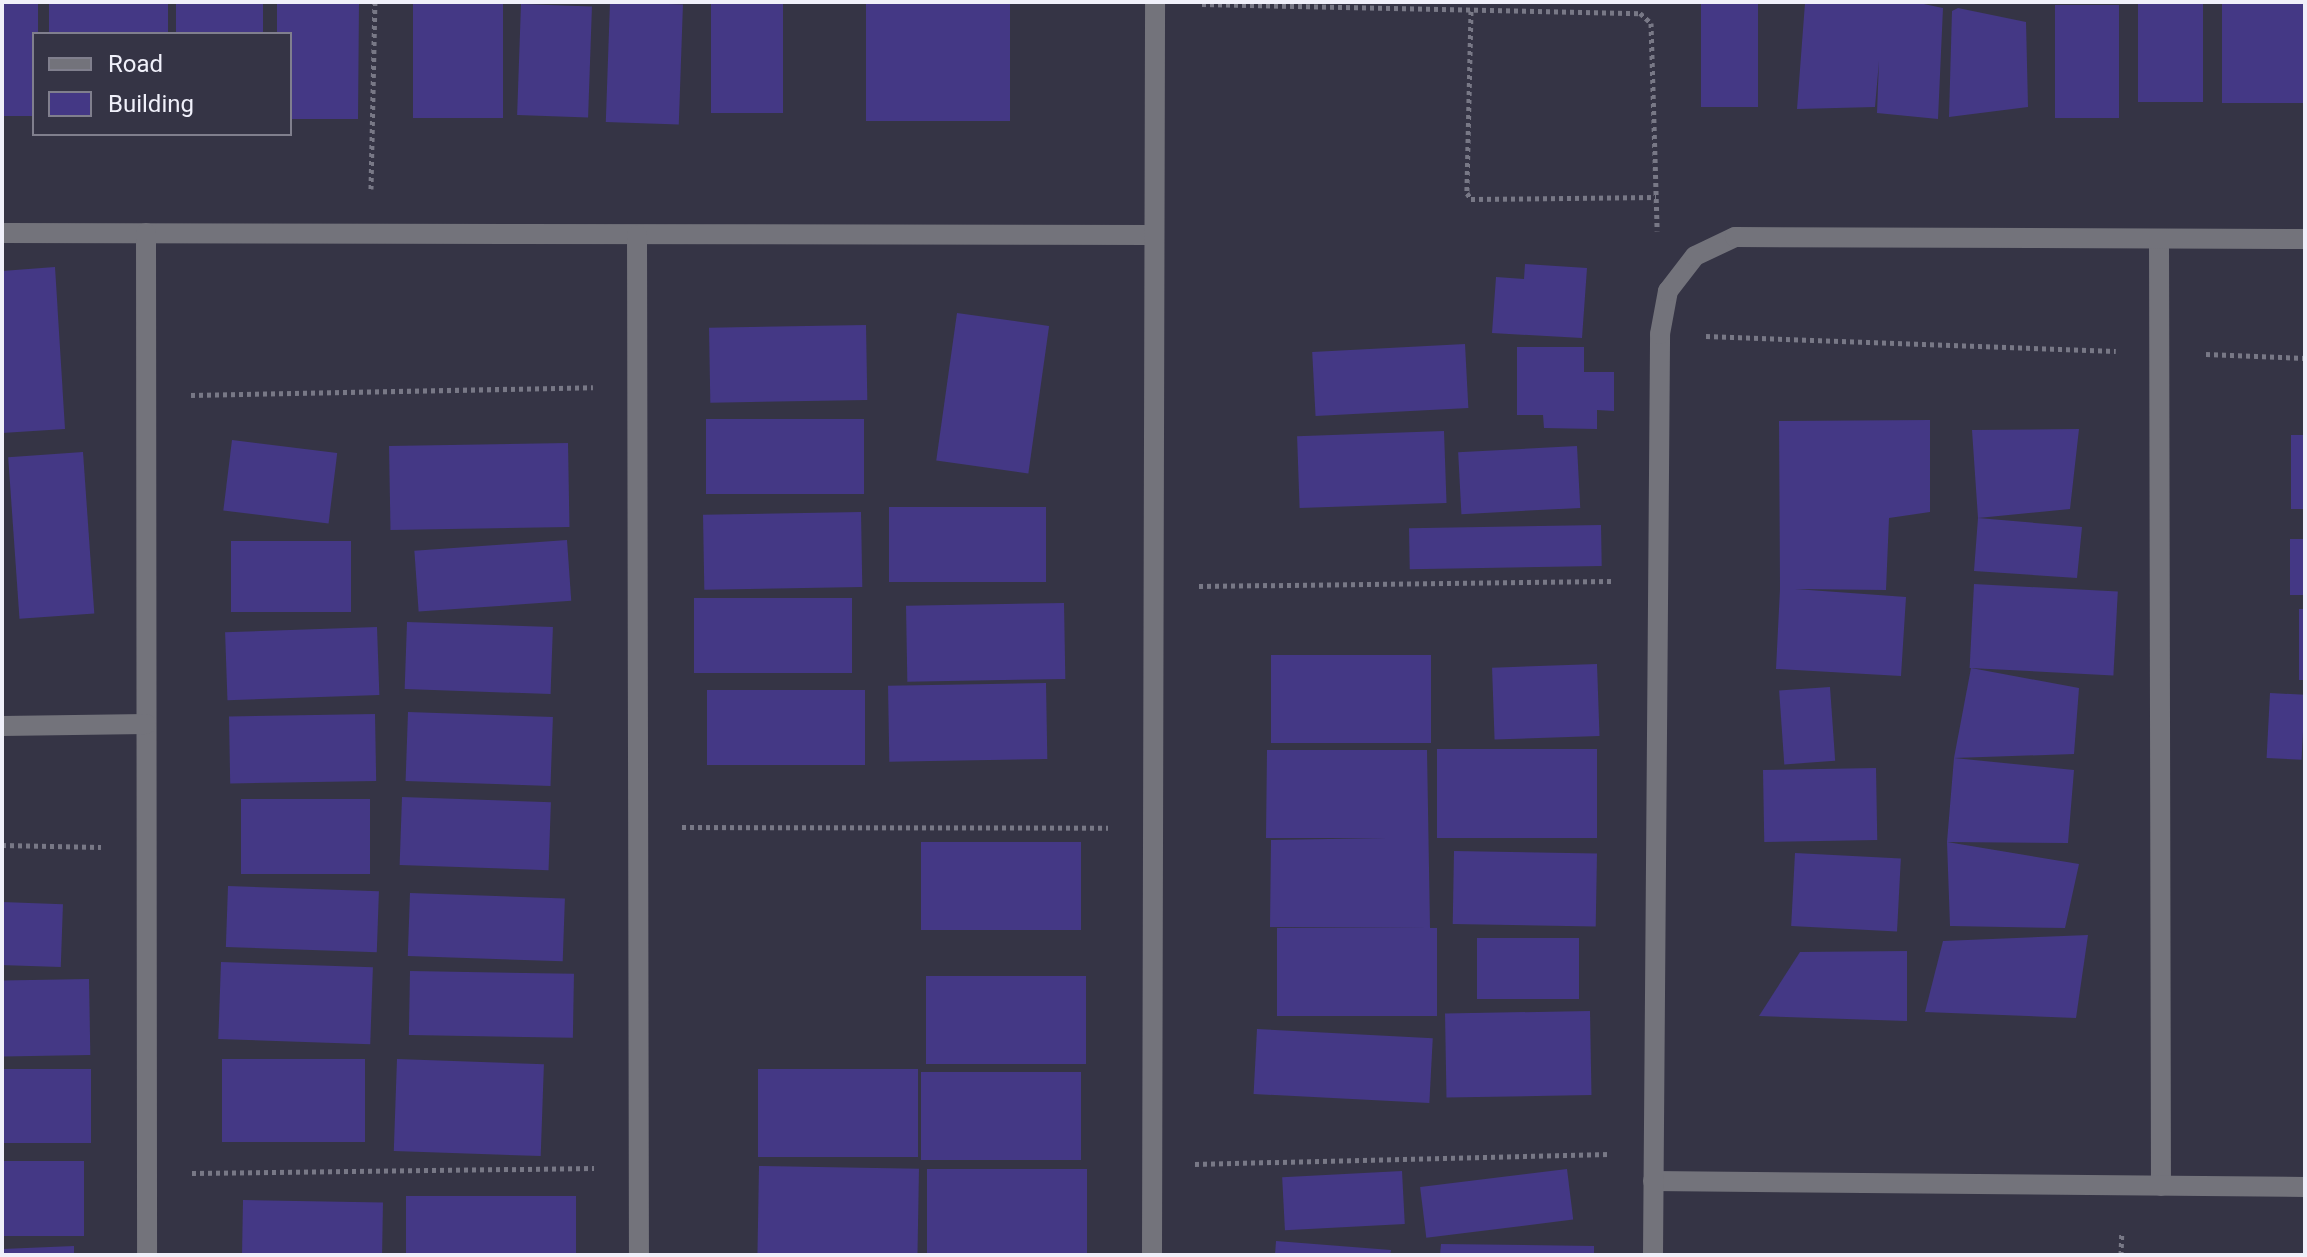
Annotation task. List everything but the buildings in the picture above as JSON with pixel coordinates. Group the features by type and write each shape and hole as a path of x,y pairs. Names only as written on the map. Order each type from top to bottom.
{"street":[{"path":"1152,1255 1155,2"},
{"path":"2,233 1154,235"},
{"path":"146,233 147,1255"},
{"path":"637,235 639,1255"},
{"path":"1653,1255 1660,334 1668,291 1695,256 1735,237 2305,239"},
{"path":"2159,239 2161,1186"},
{"path":"2,726 146,724"},
{"path":"1653,1181 2305,1187"}],"path":[{"path":"371,234 375,2"},
{"path":"1155,2 1640,13 1651,23 1657,243"},
{"path":"1471,10 1467,193 1471,199 1656,197"},
{"path":"1660,334 2305,358"},
{"path":"146,396 638,386"},
{"path":"1154,587 1658,581"},
{"path":"638,827 1153,828"},
{"path":"2,845 146,847"},
{"path":"1152,1165 1654,1152"},
{"path":"148,1174 639,1168"}]}
